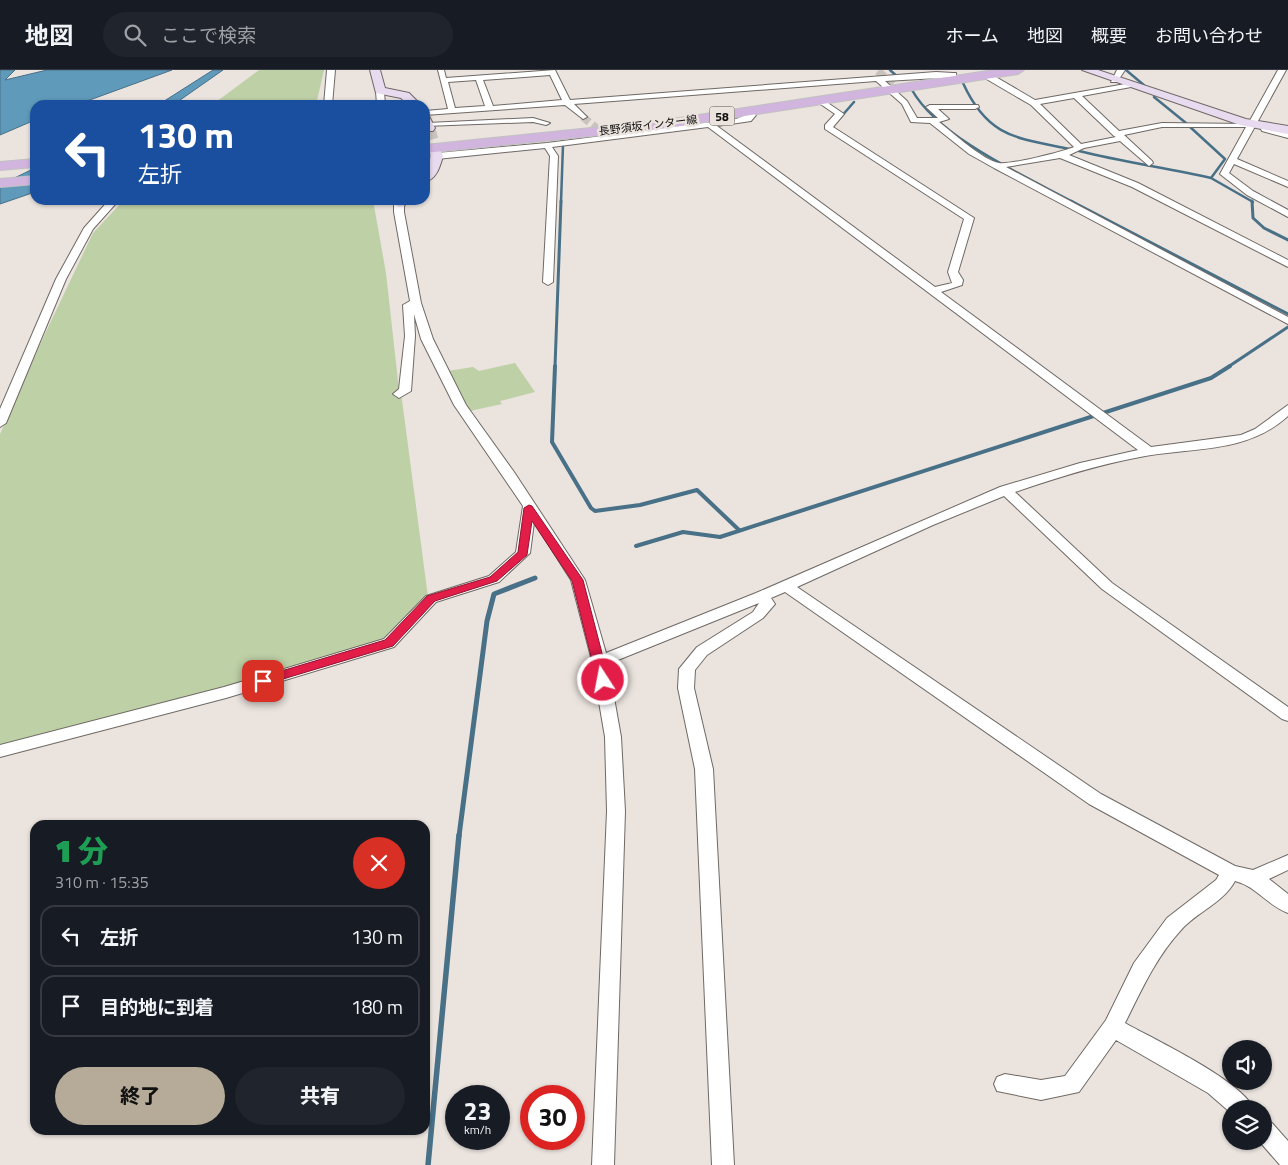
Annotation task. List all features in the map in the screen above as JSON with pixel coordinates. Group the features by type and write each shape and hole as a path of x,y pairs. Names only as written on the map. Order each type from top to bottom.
{"main road":[{"name":"長野須坂インター線","path":"430,123 546,123 749,107 888,80 1018,70"},
{"name":"長野須坂インター線","path":"433,152 748,112 822,101 888,80 953,76 982,72"},
{"path":"0,166 30,163"},
{"path":"0,183 30,180"}],"street":[{"path":"328,100 331,70"},
{"path":"375,70 381,100"},
{"path":"440,70 452,111"},
{"path":"851,70 863,80"},
{"path":"1087,70 1117,75 1128,85 1249,125"},
{"path":"1282,70 1249,125 1224,174 1288,214"},
{"path":"443,80 551,71 566,102 583,117"},
{"path":"982,72 1034,102 1079,147"},
{"path":"479,78 490,108"},
{"path":"430,121 452,111 863,80 888,80 913,113 914,120 945,119 930,107 973,107"},
{"path":"1034,102 1076,96 1128,85"},
{"path":"380,91 405,95 410,100"},
{"path":"1076,96 1149,163"},
{"path":"822,101 840,114 828,127 969,218 953,272 958,280 957,285 932,290"},
{"path":"430,172 432,170 433,152 547,145 748,119 752,115 748,112"},
{"path":"937,120 972,152 1002,165 1288,321"},
{"path":"709,124 1148,452"},
{"path":"1002,165 1061,155 1079,147 1162,124 1249,125 1288,130"},
{"path":"1265,129 1288,136"},
{"path":"547,145 554,156 558,212 548,282"},
{"path":"1061,155 1135,185 1288,264"},
{"path":"1232,160 1288,184"},
{"path":"0,423 61,279 89,228 110,205"},
{"path":"400,205 399,212 416,303 427,339 460,405 508,472 529,508 578,580 600,661 613,737 616,811 603,1165"},
{"path":"399,394 405,391 410,351 408,305 416,303"},
{"path":"600,661 786,586 887,540 1005,490 1074,469 1148,452 1242,440 1271,425 1288,410"},
{"path":"1005,490 1060,544 1107,586 1288,715"},
{"path":"0,751 226,692 389,643 431,599 494,579 523,553 529,508"},
{"path":"786,586 1095,799 1230,872 1254,878 1288,905"},
{"path":"722,1165 704,769 686,688 687,669 702,650 758,615 768,604 762,596"},
{"path":"1254,878 1288,862"},
{"path":"1004,1084 1041,1090 1071,1085 1113,1028 1141,969 1174,924 1223,886 1230,872"},
{"path":"1113,1028 1216,1086 1232,1100"},
{"path":"1272,1140 1288,1157"}],"green space":[{"path":"259,70 324,70 317,100 219,100"},
{"path":"119,205 374,205 386,273 399,390 402,400 428,597 388,641 222,690 0,747 0,434 93,233"},
{"path":"515,363 535,392 500,401 502,404 470,411 448,371 473,367 479,371"}],"water":[{"path":"0,70 15,70 5,80 47,70 172,70 90,100 30,100 30,122 0,135"},
{"path":"213,70 223,70 180,100 166,100"},
{"path":"30,170 30,194 0,204 0,185"}],"waterway":[{"path":"890,70 900,79"},
{"path":"1126,70 1145,86"},
{"path":"963,83 983,115 994,125 1019,138 1070,149"},
{"path":"912,90 925,108 962,140 1008,168 1073,202"},
{"path":"1154,97 1186,123"},
{"path":"840,118 854,102"},
{"path":"1189,126 1225,159 1211,178"},
{"path":"561,202 563,145"},
{"path":"1079,151 1211,178"},
{"path":"1211,178 1252,201"},
{"path":"555,367 561,201"},
{"path":"1071,201 1288,314"},
{"path":"1252,201 1253,218 1264,228 1288,240"},
{"path":"1228,367 1288,327"},
{"path":"555,366 552,442 591,508 595,511 640,505 697,490 739,530"},
{"path":"636,546 683,532 720,537 1211,378 1230,366"},
{"path":"459,836 487,621 494,594 535,578"},
{"path":"428,1165 459,835"}],"tunnel":[{"path":"878,71 901,92"},
{"path":"583,117 605,135"},
{"path":"430,131 436,152"}],"route":[{"path":"263,681 389,643 431,599 494,579 523,553 524,529 529,508 578,580 581,597 600,661 603,680"}]}
